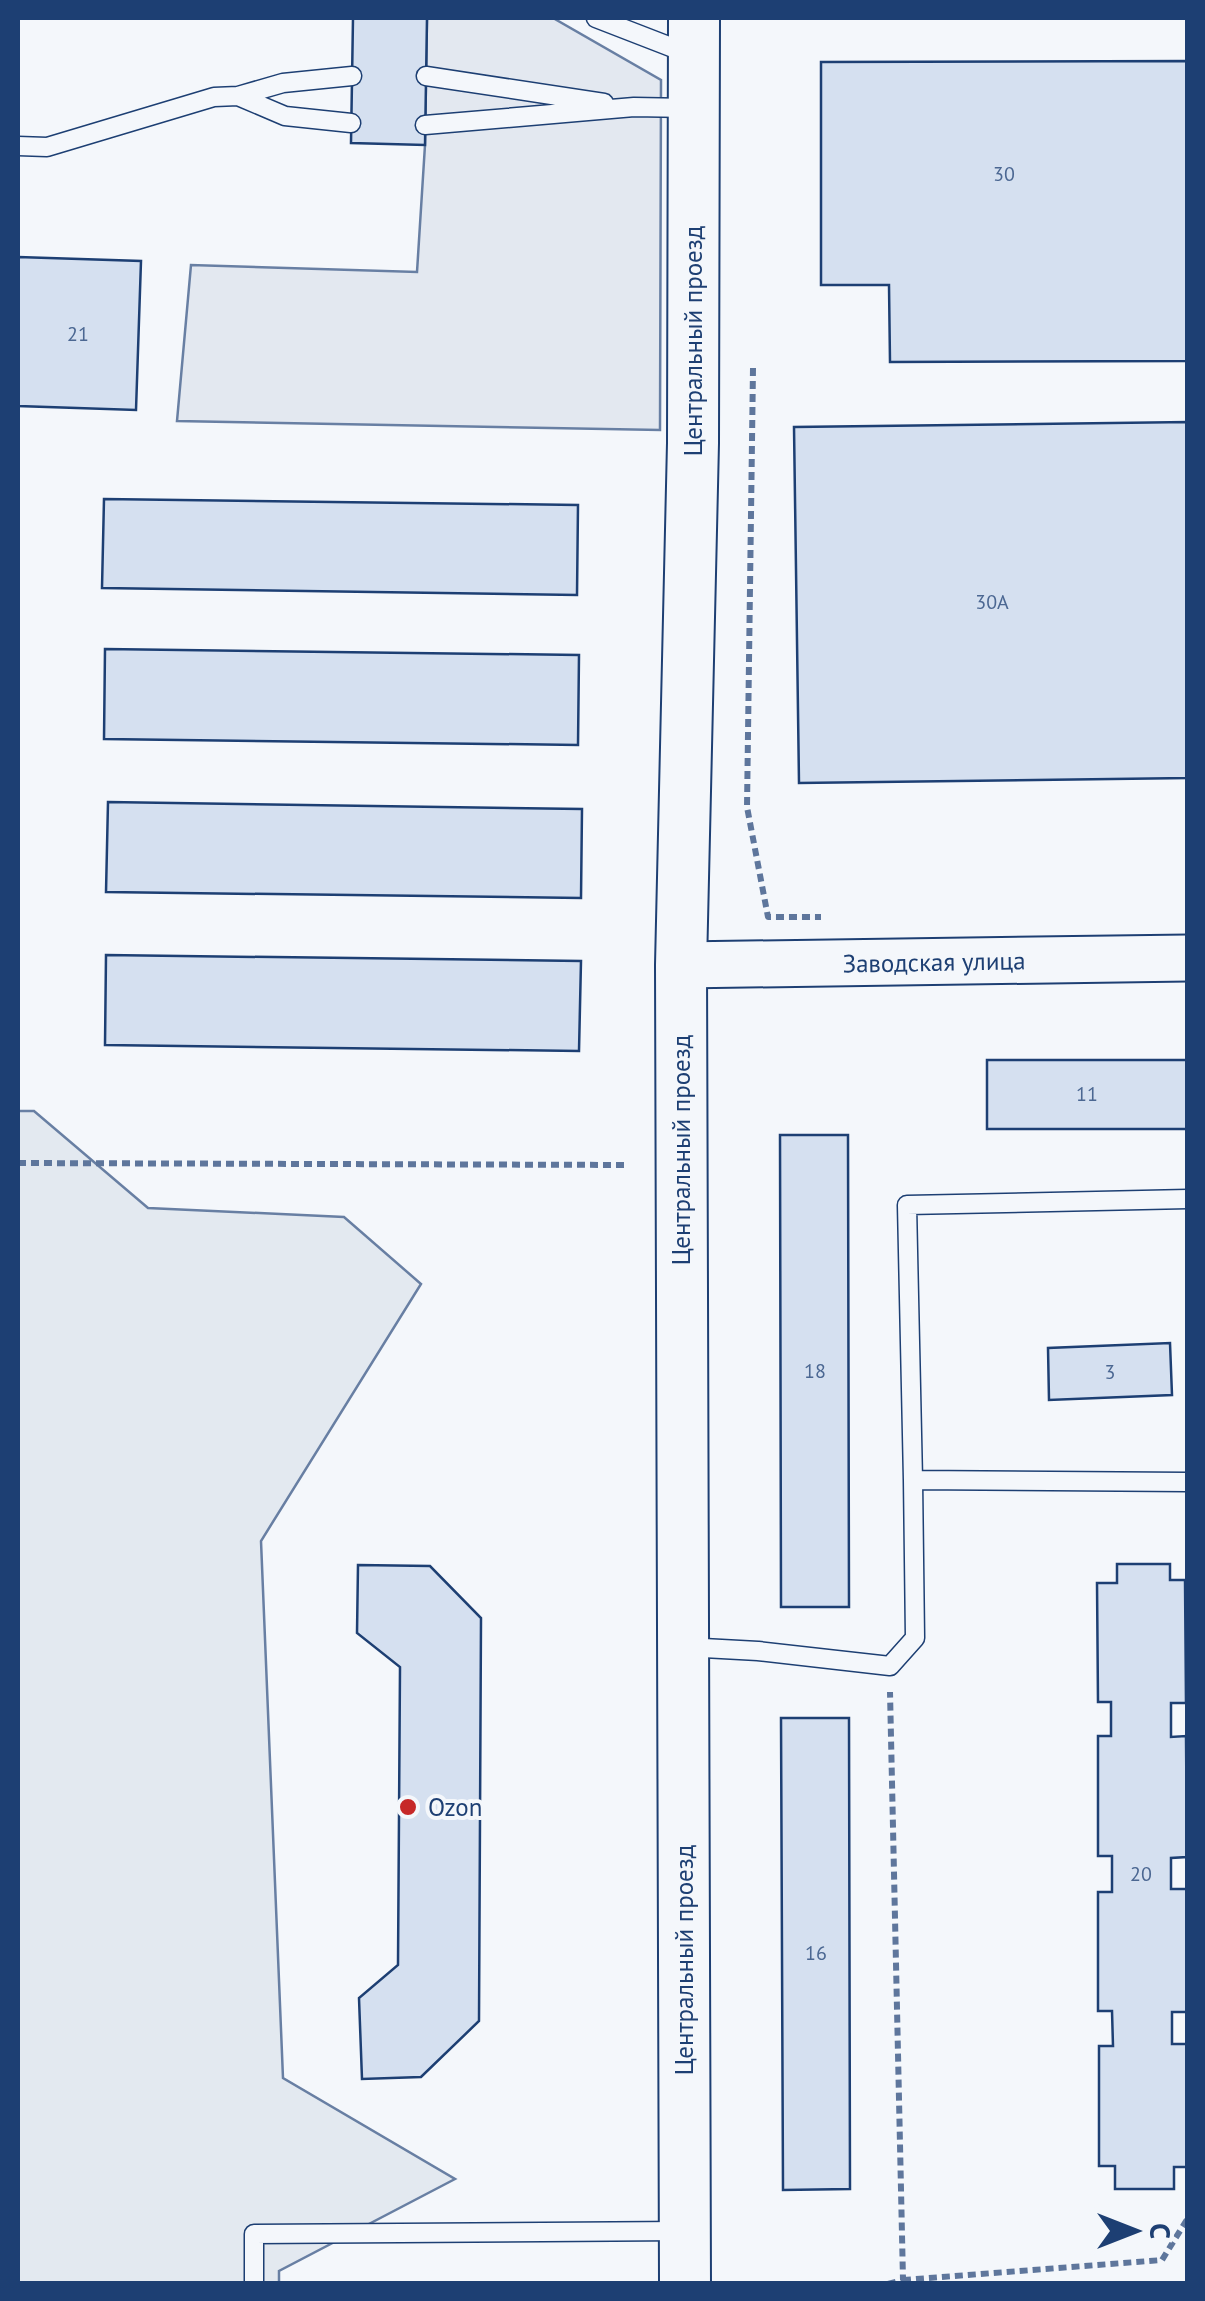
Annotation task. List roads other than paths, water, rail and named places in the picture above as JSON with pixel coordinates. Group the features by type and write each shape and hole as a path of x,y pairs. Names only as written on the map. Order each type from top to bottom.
{"main road":[{"name":"Центральный проезд","path":"685,2284 682,965 692,462 694,37"}],"street":[{"name":"Заводская улица","path":"682,965 1188,958"}],"lane":[{"path":"596,18 694,37"},
{"path":"18,146 47,147 214,96 238,96 283,83 352,76"},
{"path":"426,76 634,107"},
{"path":"238,96 285,116 352,123"},
{"path":"425,126 634,107 694,108"},
{"path":"684,1647 890,1666 915,1638 907,1205 1188,1199"},
{"path":"913,1480 1188,1482"},
{"path":"254,2284 254,2234 684,2231"}],"place":[{"name":"Ozon","path":"408,1807"}]}
